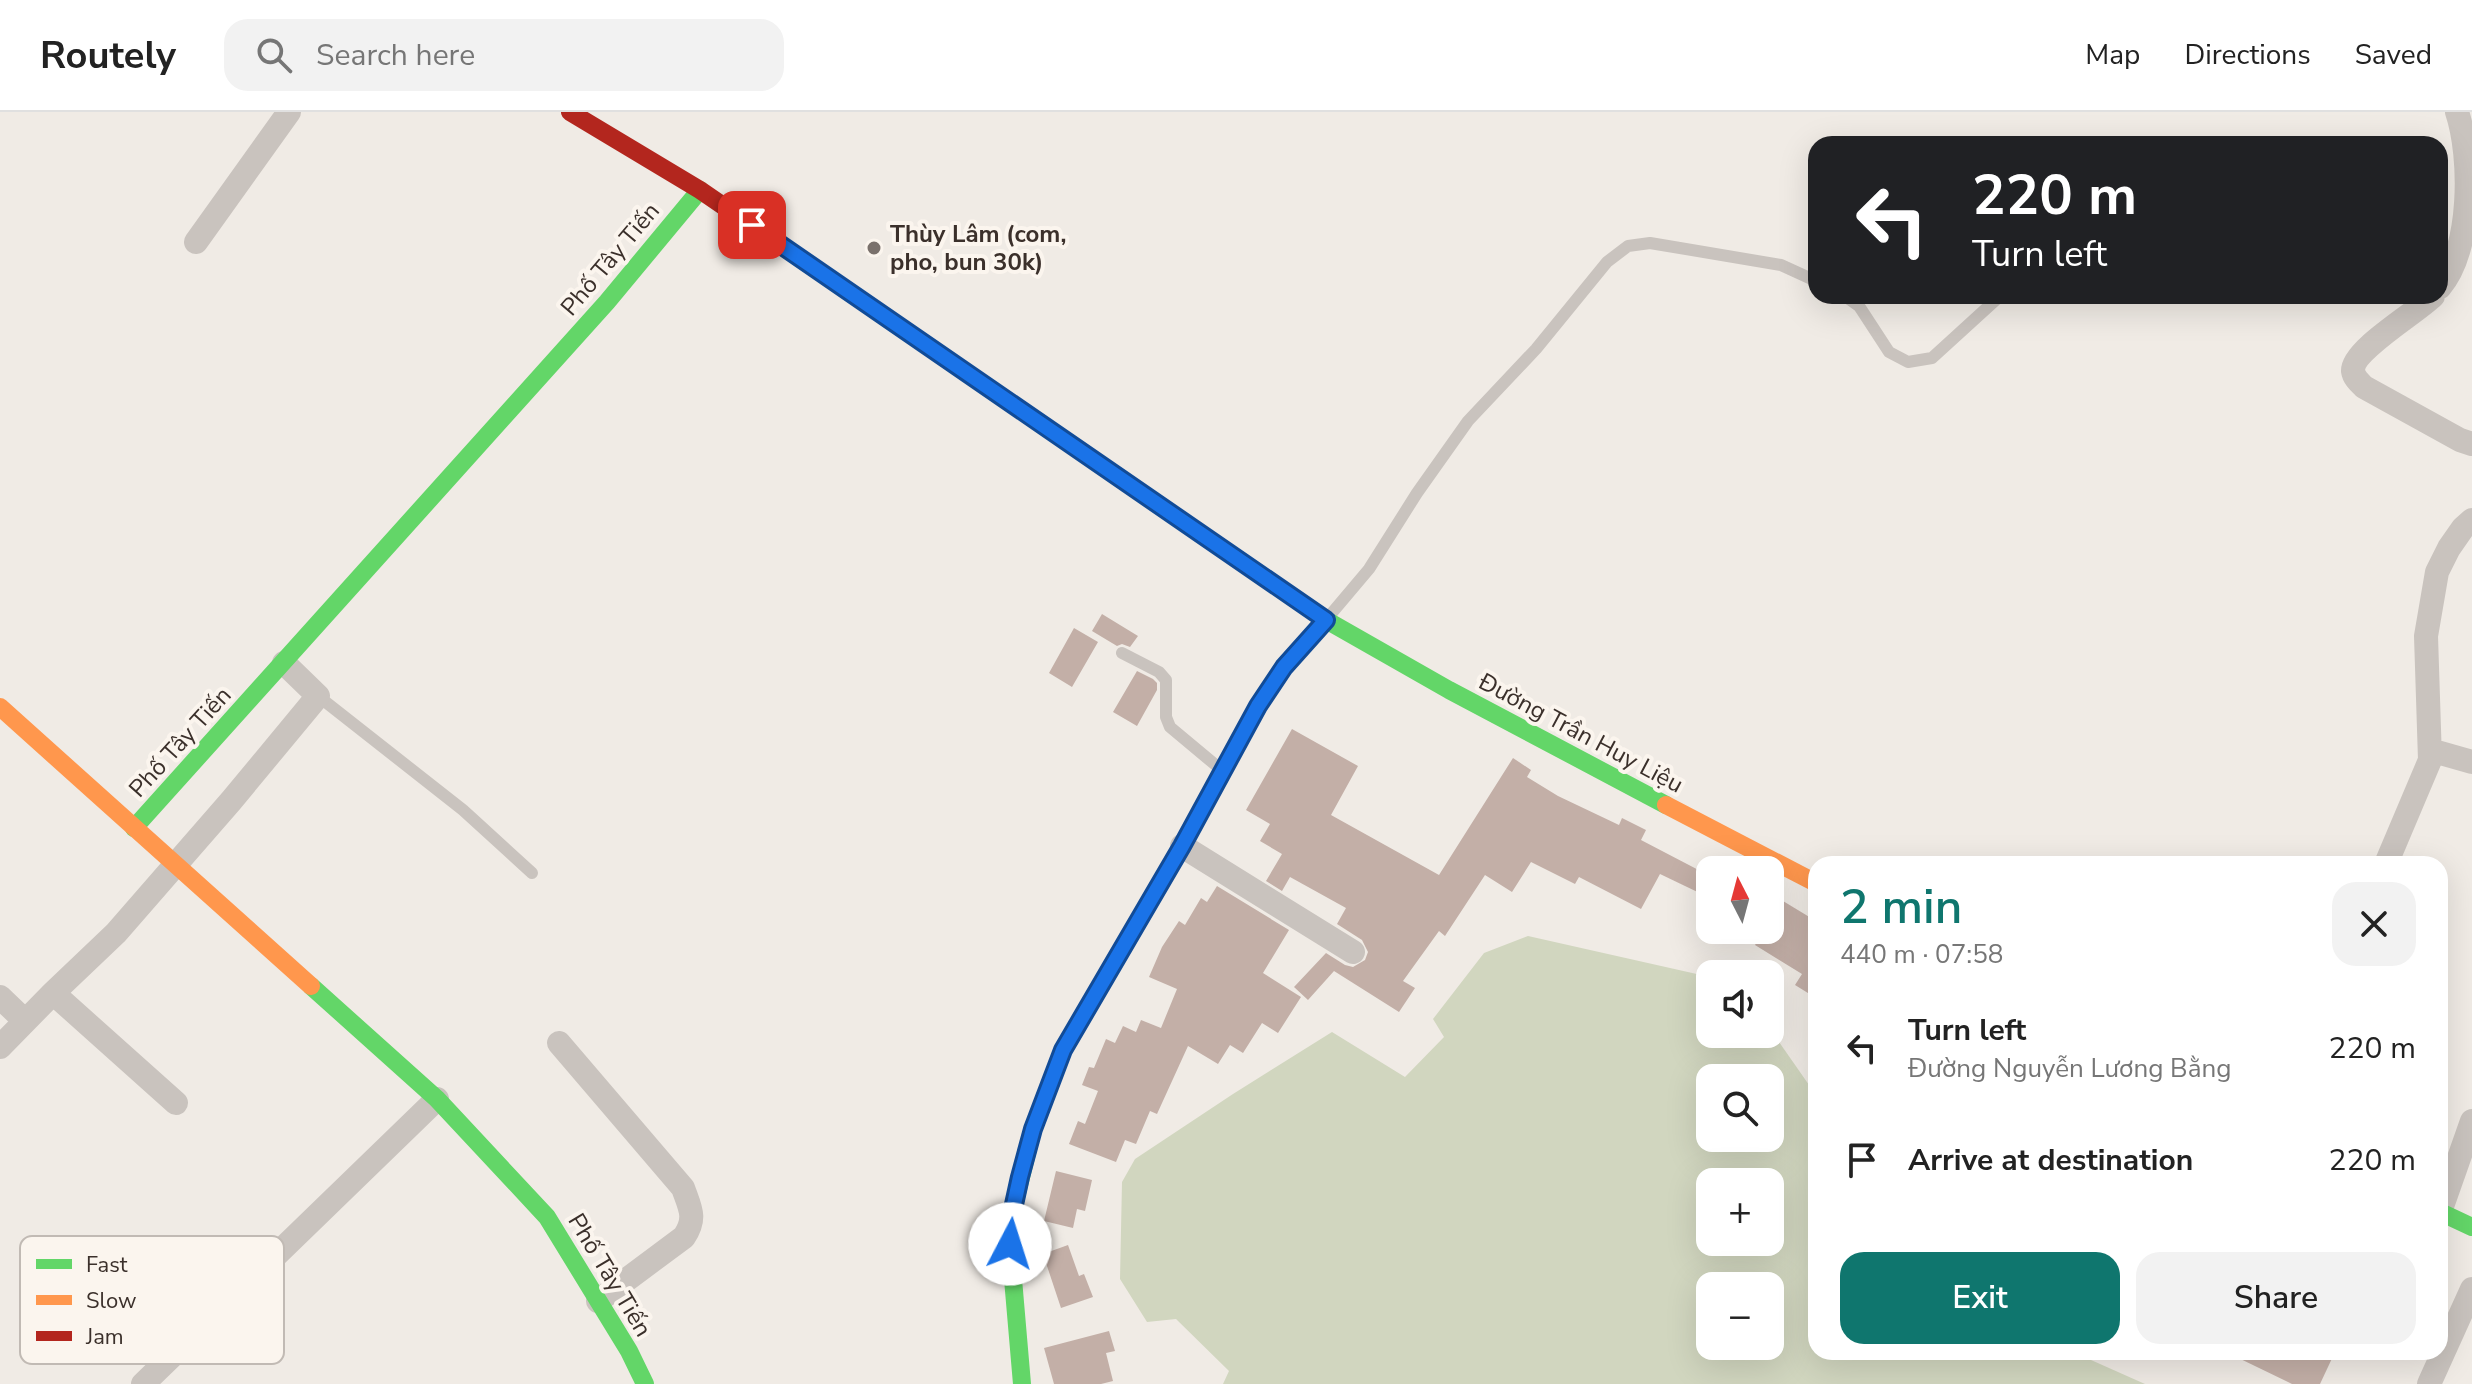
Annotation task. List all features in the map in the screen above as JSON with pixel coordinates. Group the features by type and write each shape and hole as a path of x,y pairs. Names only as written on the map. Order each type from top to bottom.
{"main road":[{"name":"Đường Trần Huy Liệu","path":"570,112 700,190 1326,620 1449,690 1808,879"},
{"name":"Phố Tây Tiến","path":"645,1384 629,1351 547,1217 437,1099 134,828 607,302 700,190"},
{"path":"1022,1384 1010,1244 1013,1209 1033,1129 1063,1050 1182,846 1258,706 1284,667 1326,620"},
{"path":"0,707 134,828"},
{"path":"2448,1216 2472,1227"}],"street":[{"path":"196,242 289,112"},
{"path":"2448,272 2454,261 2466,208 2463,130 2457,112"},
{"path":"2425,304 2365,349 2357,357 2353,370 2364,387 2472,444"},
{"path":"2389,856 2430,760 2426,636 2437,572 2449,548 2472,520"},
{"path":"0,1047 116,933 318,696 284,663"},
{"path":"2430,750 2472,762"},
{"path":"1182,846 1353,952"},
{"path":"53,993 176,1103"},
{"path":"0,997 25,1021"},
{"path":"559,1043 683,1188 691,1209 692,1225 684,1237 598,1301"},
{"path":"284,1247 437,1099"},
{"path":"2448,1189 2472,1121"},
{"path":"2448,1342 2472,1289"},
{"path":"2429,1384 2440,1360"},
{"path":"143,1384 164,1364"}],"lane":[{"path":"1326,620 1369,569 1468,421 1536,349 1607,262 1628,246 1650,243 1781,265 1808,277"},
{"path":"1856,304 1889,352 1908,362 1932,358 1991,304"},
{"path":"1122,653 1159,672 1166,680 1166,717 1170,727 1223,772"},
{"path":"318,696 463,810 532,873"}],"green space":[{"path":"1528,936 1696,974 1696,1048 1783,1048 1808,1084 1808,1360 2091,1360 2145,1384 1223,1384 1229,1371 1176,1319 1147,1322 1120,1279 1122,1182 1135,1159 1332,1032 1405,1077 1444,1037 1433,1019 1484,953"}],"building":[{"path":"1102,614 1138,636 1130,647 1117,646 1092,631"},
{"path":"1074,628 1098,642 1072,687 1049,673"},
{"path":"1137,671 1153,679 1157,690 1137,726 1113,712"},
{"path":"1292,729 1358,766 1331,815 1439,875 1513,758 1531,770 1527,777 1558,796 1619,825 1622,818 1646,830 1641,840 1696,869 1696,891 1660,874 1641,909 1579,877 1575,884 1531,862 1512,892 1485,875 1445,936 1439,931 1403,981 1415,988 1399,1012 1334,971 1308,1000 1294,987 1326,953 1353,967 1365,960 1368,952 1362,940 1337,924 1346,908 1290,877 1282,891 1266,881 1282,854 1260,841 1270,824 1246,810"},
{"path":"1217,886 1289,930 1263,973 1301,997 1278,1033 1262,1023 1243,1053 1230,1045 1218,1064 1188,1046 1157,1114 1150,1111 1136,1144 1125,1140 1116,1162 1069,1144 1078,1121 1085,1124 1098,1091 1082,1085 1089,1067 1094,1068 1106,1039 1115,1043 1123,1026 1136,1032 1141,1020 1161,1028 1177,989 1149,977 1162,947 1179,921 1185,925 1201,898 1207,902"},
{"path":"1784,902 1808,916 1808,993 1795,985 1802,974 1784,960 1755,945 1784,944"},
{"path":"1056,1171 1092,1180 1085,1211 1077,1209 1073,1228 1044,1221"},
{"path":"1068,1245 1079,1276 1084,1274 1093,1297 1061,1308 1043,1254"},
{"path":"1109,1331 1115,1351 1106,1353 1113,1381 1054,1384 1044,1348"},
{"path":"2242,1360 2331,1360 2320,1384 2292,1384"}],"traffic: fast":[{"path":"134,828 607,302 700,190"},
{"path":"776,242 1326,620 1449,690 1666,805"},
{"path":"1022,1384 1010,1244 1013,1209 1033,1129 1063,1050 1177,855"},
{"path":"311,986 437,1099 547,1217 629,1351 645,1384"},
{"path":"2448,1216 2472,1227"}],"traffic: slow":[{"path":"0,707 311,986"},
{"path":"1666,805 1808,879"}],"traffic: jam":[{"path":"570,112 700,190 776,242"},
{"path":"1177,855 1258,706 1284,667 1326,620"}],"place":[{"name":"Thùy Lâm (com, pho, bun 30k)","path":"874,248"}],"route":[{"path":"752,225 1326,620 1284,667 1258,706 1182,846 1063,1050 1033,1129 1013,1209 1010,1244"}]}
